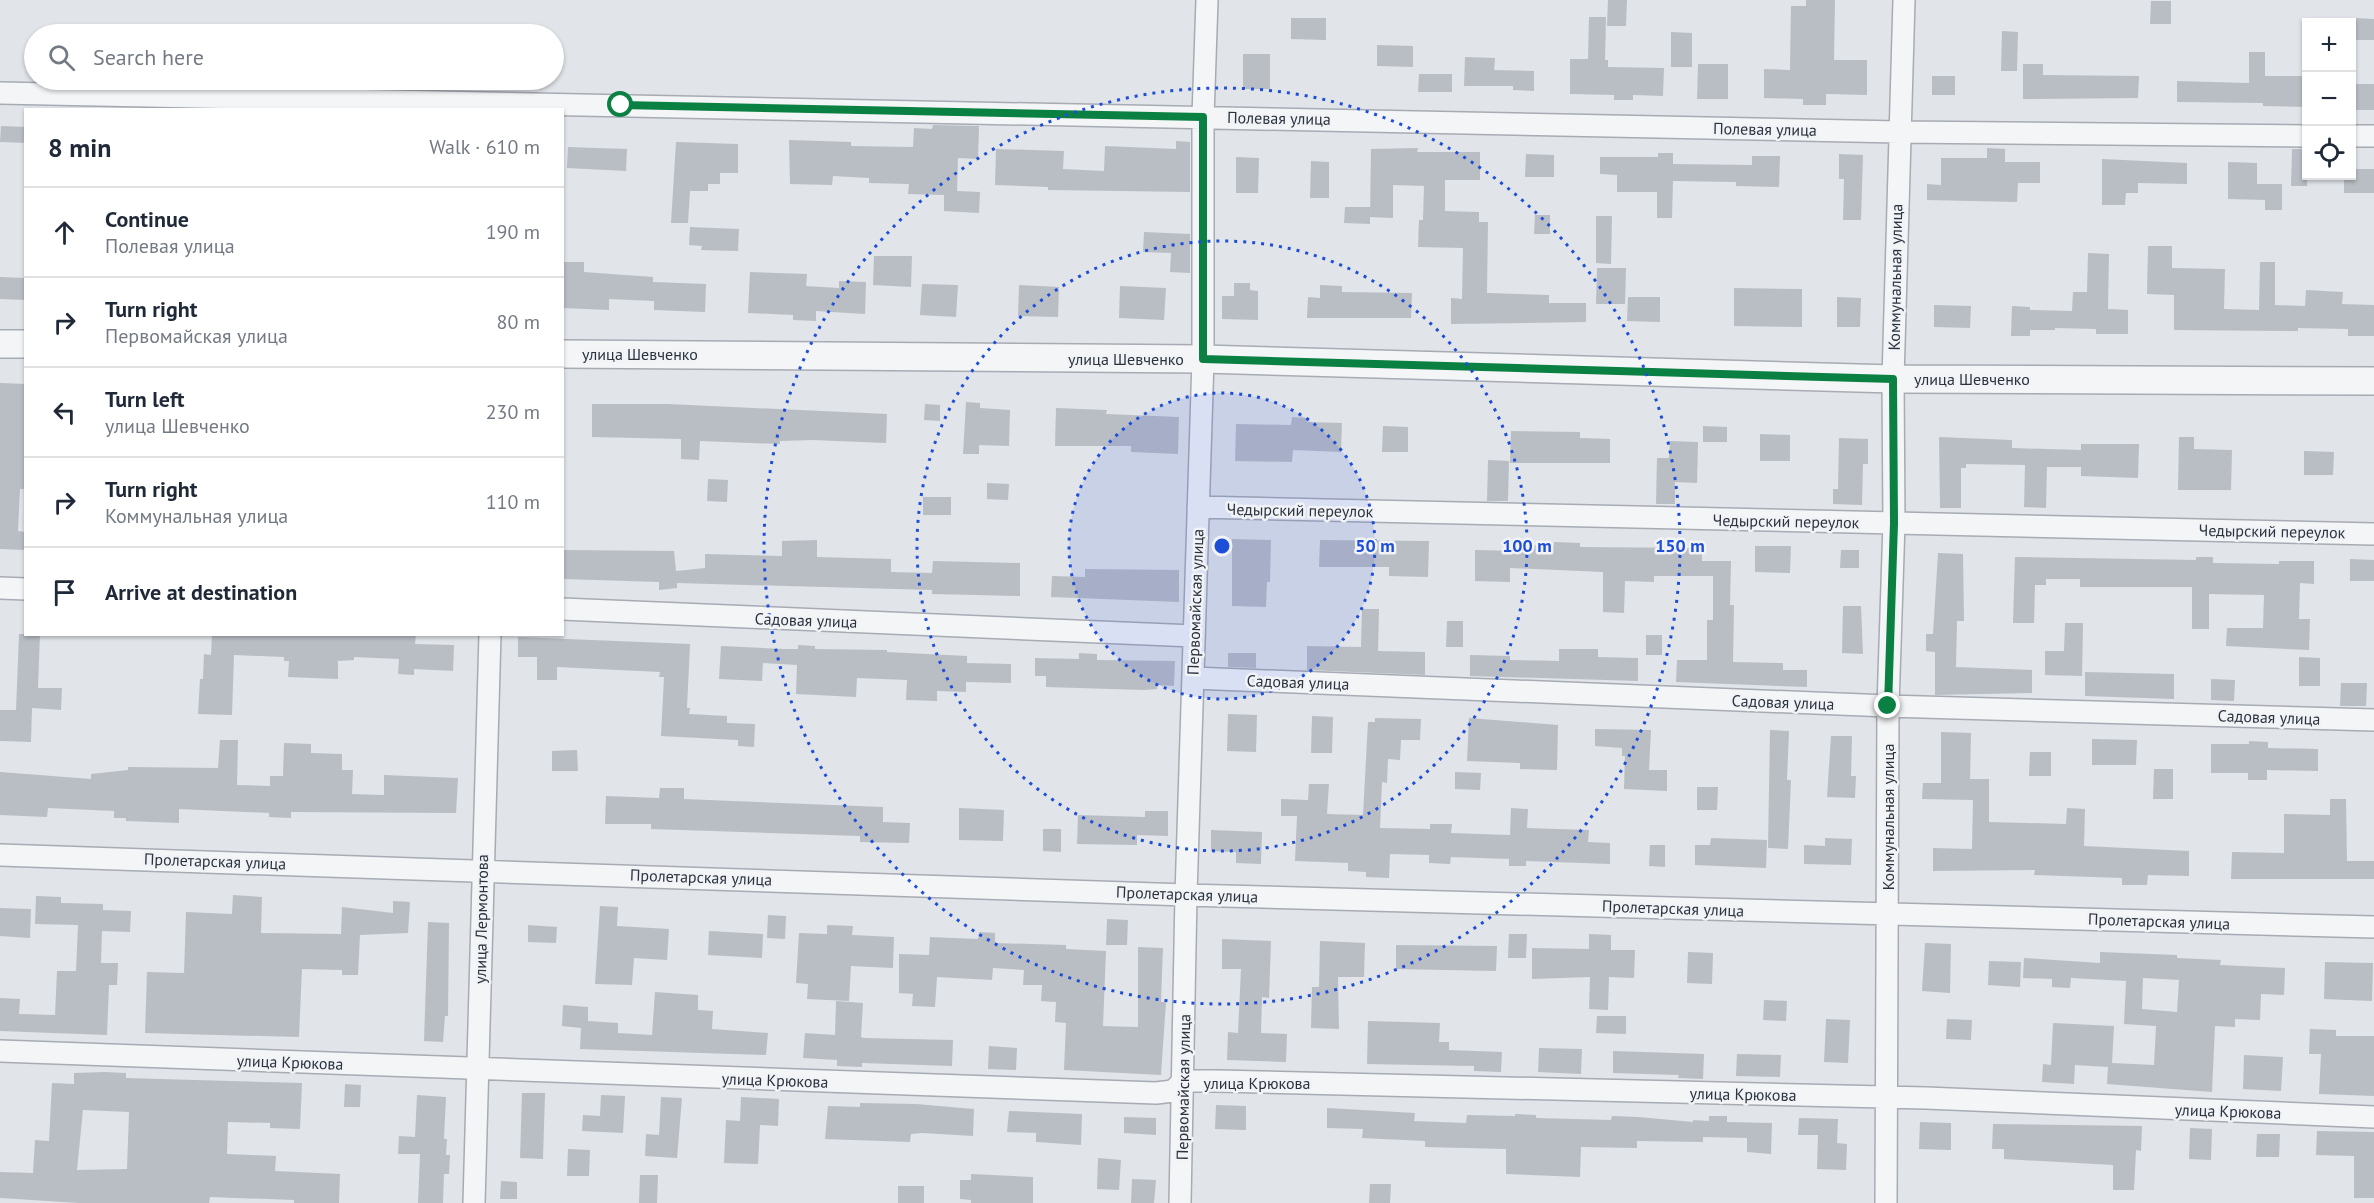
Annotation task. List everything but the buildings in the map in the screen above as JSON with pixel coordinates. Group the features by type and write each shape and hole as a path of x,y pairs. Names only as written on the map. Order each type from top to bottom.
{"street":[{"name":"Первомайская улица","path":"1180,1203 1186,895 1203,359 1203,117 1207,0"},
{"name":"Коммунальная улица","path":"1886,1203 1888,706 1894,523 1893,379 1904,0"},
{"name":"Полевая улица","path":"0,93 516,106 1203,117 1899,132 2302,136"},
{"path":"2356,136 2374,136"},
{"path":"0,344 24,344"},
{"name":"улица Шевченко","path":"564,354 1203,359 1893,379 2374,381"},
{"name":"Чедырский переулок","path":"1198,507 2374,534"},
{"path":"0,588 24,589"},
{"name":"Садовая улица","path":"564,609 1194,636"},
{"name":"улица Лермонтова","path":"474,1203 480,1069 481,869 490,636"},
{"name":"Садовая улица","path":"1193,678 1888,706 2374,720"},
{"name":"Пролетарская улица","path":"0,855 481,869 1186,895 2374,927"},
{"name":"улица Крюкова","path":"0,1052 1156,1093 1173,1091 1183,1081 1887,1097 2374,1117"}],"route":[{"path":"621,105 1203,117 1203,359 1893,379 1894,523 1888,706"}]}
